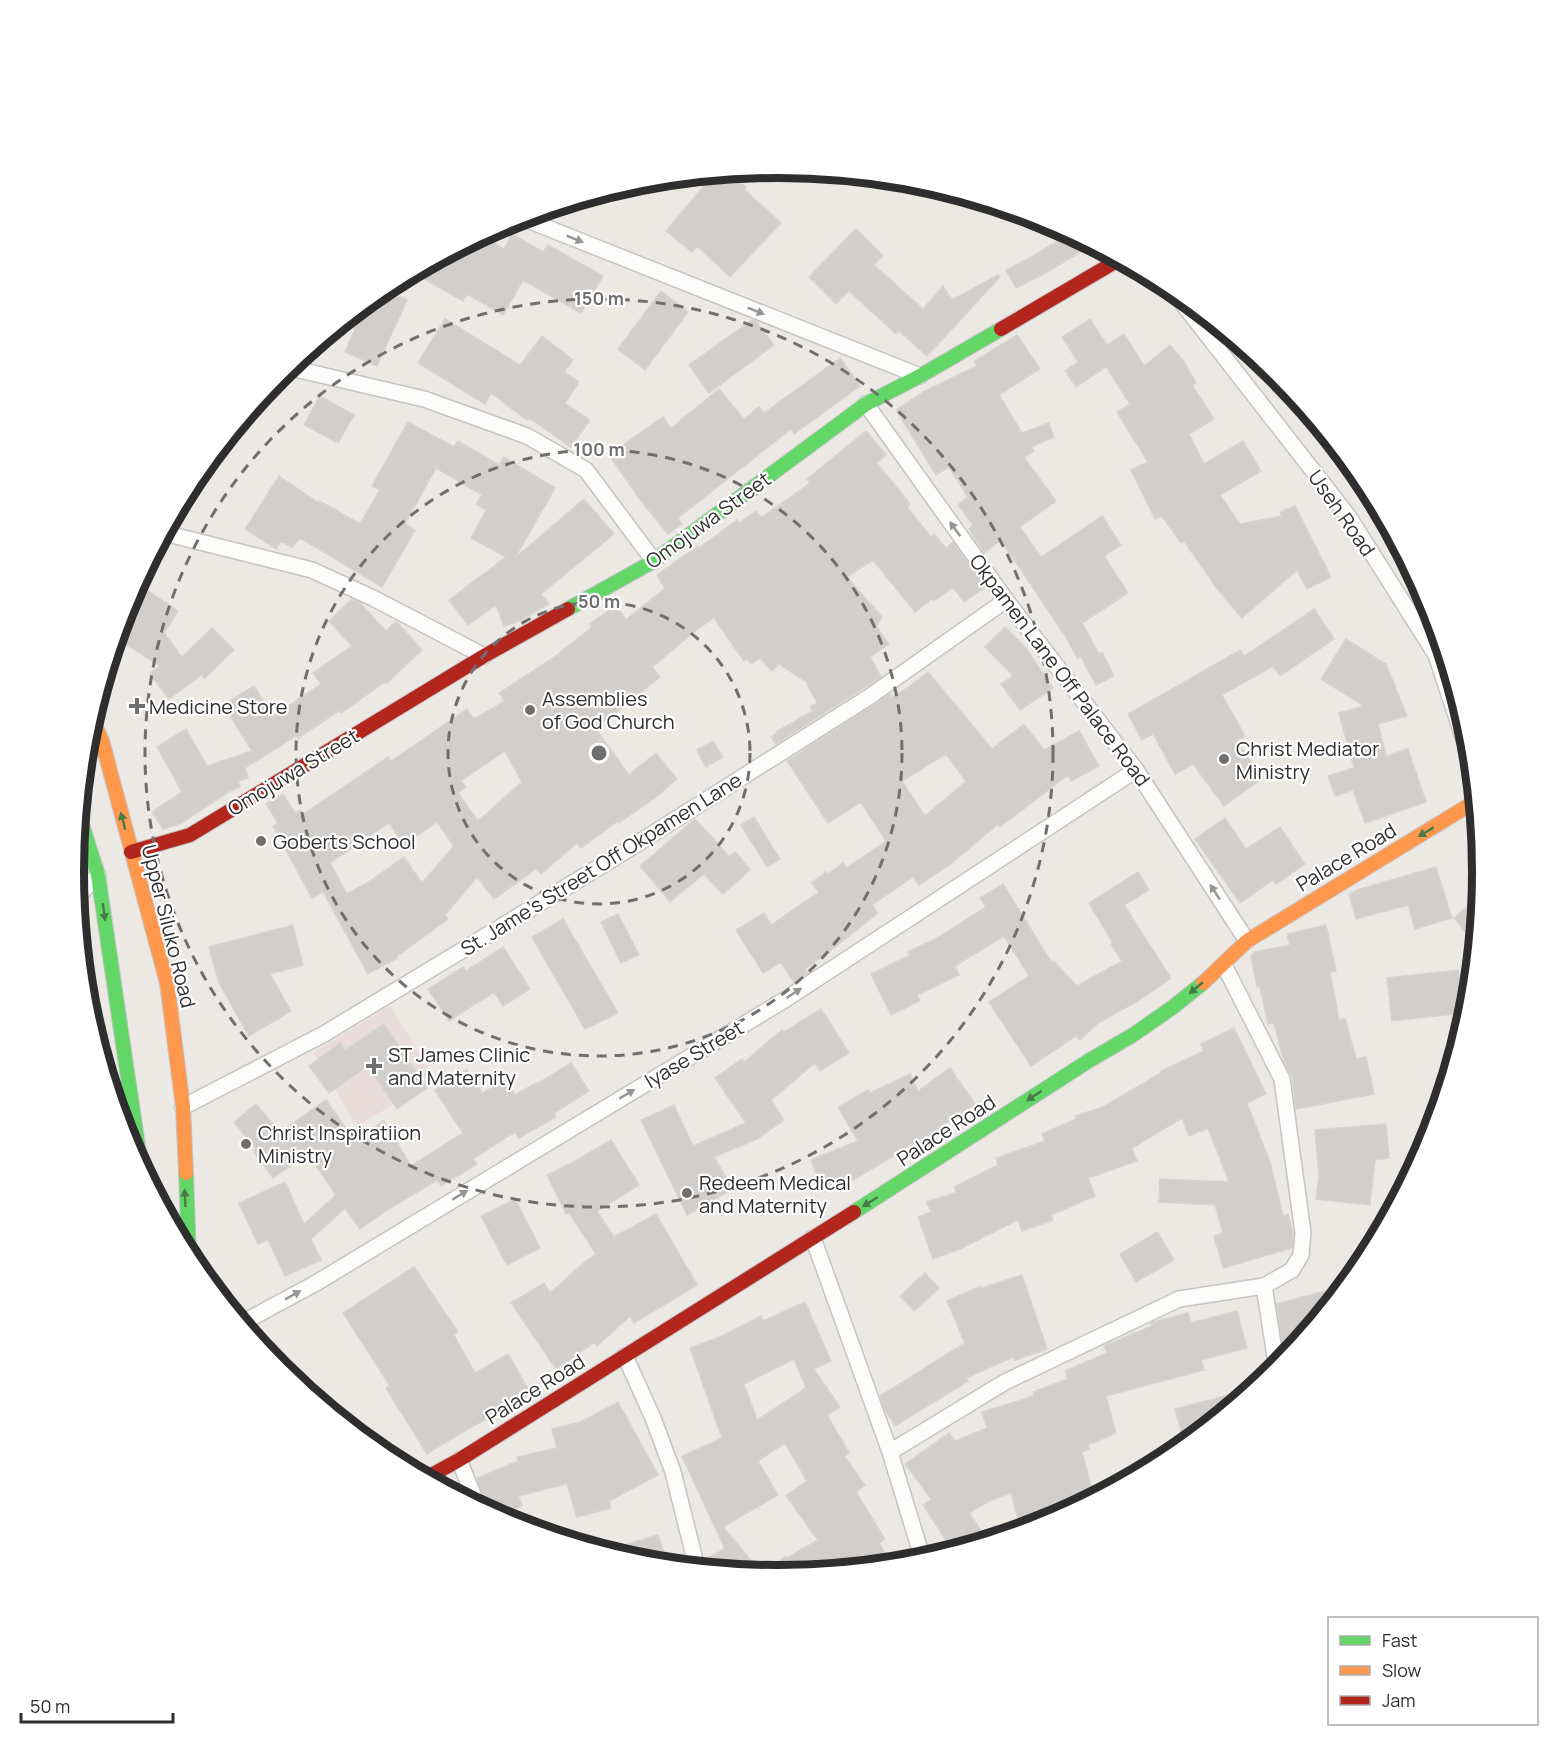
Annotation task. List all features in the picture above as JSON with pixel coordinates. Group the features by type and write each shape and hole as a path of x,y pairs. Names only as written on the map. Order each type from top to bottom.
{"street":[{"path":"533,222 920,376"},
{"name":"Omojuwa Street","path":"131,852 190,835 484,656 654,561 866,404 920,376 1112,263"},
{"name":"Useh Road","path":"1191,314 1355,527 1436,655 1445,681"},
{"path":"299,370 424,399 526,436 586,470 654,561"},
{"name":"Okpamen Lane Off Palace Road","path":"866,404 1006,600 1136,770 1247,940"},
{"path":"171,535 312,570 373,598 484,656"},
{"name":"St. Jame's Street Off Okpamen Lane","path":"183,1107 324,1034 624,852 869,697 1006,600"},
{"name":"Upper Siluko Road","path":"98,732 166,983 183,1107 188,1236"},
{"name":"Iyase Street","path":"248,1320 316,1282 786,999 1136,770"},
{"name":"Palace Road","path":"433,1474 813,1238 1090,1060 1115,1047 1178,1005 1224,965 1247,940 1469,805"},
{"path":"85,833 98,875 135,1131"},
{"path":"84,889 98,875"},
{"path":"890,1452 1005,1382 1179,1299 1264,1286 1292,1270 1301,1256 1303,1233 1282,1079 1224,965"},
{"path":"813,1238 890,1452 920,1550"},
{"path":"1264,1286 1274,1356"},
{"path":"625,1356 653,1418 673,1472 695,1561"},
{"path":"459,1460 473,1495"}],"shaded area":[{"name":"ST James Clinic and Maternity","path":"390,1006 435,1079 357,1126 313,1053"}],"building":[{"path":"733,179 736,179 746,187 745,190 781,223 730,277 697,246 692,252 666,231 708,181"},
{"path":"856,229 883,255 874,265 923,309 943,286 952,300 998,275 1000,277 927,356 899,331 896,334 849,291 836,304 809,277"},
{"path":"512,234 543,252 548,245 603,276 581,313 523,280 503,315 467,294 463,301 424,279 431,270 490,240 504,249"},
{"path":"1062,238 1085,249 1016,288 1006,270"},
{"path":"661,291 688,312 645,370 618,349"},
{"path":"393,294 407,300 377,366 345,352 355,329 349,327"},
{"path":"445,319 520,365 542,336 573,360 564,372 579,382 565,403 590,420 571,447 529,418 527,420 491,393 485,404 418,363"},
{"path":"1090,319 1107,345 1124,334 1144,366 1170,345 1183,360 1196,383 1192,385 1214,419 1189,434 1204,464 1243,441 1261,471 1220,495 1240,524 1282,516 1280,512 1295,506 1331,577 1307,589 1297,570 1242,618 1218,590 1184,541 1181,543 1162,516 1155,519 1131,470 1148,462 1117,412 1130,404 1106,367 1076,387 1065,371 1078,362 1062,337"},
{"path":"752,320 757,322 774,345 709,393 689,365"},
{"path":"1017,335 1040,369 999,395 1022,433 1049,423 1054,437 1031,447 1034,451 1024,457 1056,501 1020,527 1041,557 1102,516 1121,545 1104,556 1128,593 1082,623 1099,654 1102,652 1114,676 1096,685 1081,657 1078,659 1064,634 1001,540 984,553 969,529 973,525 958,505 968,497 949,467 936,475 896,410 925,391 977,366 974,361"},
{"path":"840,358 860,386 794,434 791,429 678,518 682,524 668,534 641,501 609,455 663,417 671,428 719,389 744,419 759,407 764,413"},
{"path":"320,396 354,415 338,443 304,425"},
{"path":"408,422 454,447 458,441 499,465 504,457 555,488 515,558 584,499 614,534 541,594 549,604 519,621 504,626 496,605 468,625 449,600 506,557 471,538 486,510 476,504 482,495 436,468 405,524 415,530 382,587 300,538 292,547 281,541 276,549 245,529 279,476 319,503 320,501 360,524 380,490 372,486"},
{"path":"866,431 886,455 877,463 910,504 907,507 931,537 934,534 946,548 953,542 985,587 964,602 953,587 915,612 873,560 847,577 882,617 876,626 889,644 870,657 881,677 776,744 771,737 776,732 813,711 810,707 817,703 806,682 779,664 772,671 760,658 751,664 747,659 744,661 714,618 652,667 660,677 596,729 629,775 656,753 677,779 655,798 581,848 577,843 541,874 536,869 494,899 477,877 445,915 448,919 397,958 368,974 323,892 312,898 273,826 278,823 266,804 283,794 295,813 301,810 303,814 388,757 391,761 467,709 474,719 505,701 499,693 553,658 592,627 590,624 616,605 626,620 665,588 657,575 737,520 739,523 756,511 761,518 810,483 807,479","holes":["505,751 522,782 478,821 458,793 466,787 461,781","437,822 454,846 422,883 404,857 347,894 330,863 389,823 404,845"]},
{"path":"147,590 178,611 164,633 182,657 212,628 234,650 205,678 201,675 169,699 150,674 160,666 123,643 138,604"},
{"path":"352,599 359,602 386,631 396,621 422,650 387,683 385,682 341,713 339,711 298,738 297,735 245,768 248,778 238,781 240,787 230,791 180,824 163,829 152,812 182,792 157,747 186,729 207,766 252,751 223,705 254,686 273,716 321,684 313,673 352,646 329,621"},
{"path":"1314,609 1334,639 1280,676 1273,666 1222,695 1245,736 1236,741 1263,778 1224,806 1193,764 1175,774 1153,734 1142,740 1128,714 1240,650 1244,656"},
{"path":"1005,627 1025,647 1053,688 1020,710 1001,684 1013,676 985,647"},
{"path":"1346,639 1386,664 1407,716 1378,724 1386,756 1408,749 1426,802 1365,823 1353,790 1335,796 1328,776 1354,768 1339,713 1364,706 1321,679"},
{"path":"928,672 992,749 1024,724 1044,750 1079,731 1099,766 1071,781 1068,775 1000,827 998,824 952,863 919,885 913,877 872,905 878,913 805,969 808,973 794,982 781,962 763,973 736,930 764,913 771,925 819,892 811,883 826,872 828,874 843,863 846,868 886,841 861,802 828,823 787,761 890,694 892,697","holes":["946,754 966,781 925,816 902,781"]},
{"path":"713,741 723,757 706,767 697,750"},
{"path":"754,817 780,859 767,867 741,825"},
{"path":"1225,818 1246,849 1280,827 1305,864 1276,884 1273,880 1240,903 1195,839"},
{"path":"695,819 729,856 736,852 750,870 723,894 704,874 670,902 640,866"},
{"path":"1436,867 1452,918 1415,929 1408,905 1356,919 1349,894"},
{"path":"1138,872 1149,890 1124,905 1171,978 1138,1001 1098,1023 1080,1040 1076,1036 1031,1066 989,1002 1029,976 1004,936 955,966 959,975 917,995 920,1001 891,1015 871,974 910,955 908,952 941,936 986,907 980,898 1003,884 1052,963 1054,961 1077,986 1122,961 1089,903"},
{"path":"1468,906 1471,910 1469,932 1467,934 1454,918"},
{"path":"618,914 639,955 621,963 601,922"},
{"path":"563,919 618,1013 585,1029 532,937"},
{"path":"293,925 303,965 270,974 291,1011 249,1036 219,983 209,947"},
{"path":"1326,925 1336,971 1330,972 1339,1020 1345,1018 1356,1059 1366,1057 1374,1094 1296,1109 1292,1077 1284,1062 1274,1023 1268,1024 1251,956 1255,952 1290,945 1287,934"},
{"path":"503,947 530,989 503,1006 494,992 449,1021 428,989 463,967 466,971"},
{"path":"1458,970 1461,995 1457,1014 1392,1021 1387,978"},
{"path":"821,1009 849,1053 820,1071 815,1063 771,1100 784,1120 757,1139 714,1157 733,1189 687,1215 641,1120 674,1105 693,1146 746,1123 715,1078 742,1059 744,1062 782,1030 784,1032"},
{"path":"384,1024 427,1088 397,1109 368,1066 329,1093 309,1066 340,1043 345,1050"},
{"path":"1234,1028 1266,1094 1247,1103 1270,1162 1283,1216 1288,1214 1293,1233 1292,1248 1223,1268 1214,1236 1223,1233 1215,1205 1159,1202 1160,1179 1229,1182 1208,1128 1189,1136 1182,1118 1132,1148 1137,1161 1088,1178 1095,1196 1051,1215 1053,1220 1022,1231 1018,1220 960,1249 933,1259 918,1217 931,1212 927,1202 957,1192 954,1187 998,1165 996,1158 1045,1141 1042,1134 1076,1119 1075,1116 1103,1107 1161,1071 1204,1051 1201,1044"},
{"path":"571,1063 589,1091 554,1113 556,1117 519,1138 515,1132 473,1159 477,1164 441,1186 437,1180 360,1229 345,1208 311,1239 321,1260 285,1276 268,1240 258,1244 239,1203 285,1182 304,1224 336,1195 308,1154 273,1178 253,1150 256,1149 234,1122 256,1104 280,1132 326,1100 354,1139 384,1121 411,1166 463,1133 435,1090 467,1070 482,1093 506,1080 515,1095"},
{"path":"950,1068 975,1104 938,1131 903,1149 853,1180 824,1192 811,1160 858,1141 838,1107 868,1090 870,1093 910,1074 918,1091"},
{"path":"1386,1124 1389,1158 1375,1160 1370,1205 1316,1199 1319,1176 1315,1130"},
{"path":"611,1140 639,1185 597,1211 614,1237 656,1214 697,1285 634,1323 630,1316 597,1346 594,1343 556,1369 511,1303 544,1283 550,1293 596,1254 569,1213 566,1214 547,1175"},
{"path":"515,1199 540,1248 507,1265 481,1216"},
{"path":"1157,1232 1174,1260 1136,1282 1120,1254"},
{"path":"414,1267 458,1332 454,1335 475,1373 508,1354 531,1394 427,1454 386,1388 390,1386 343,1313"},
{"path":"925,1273 939,1288 914,1311 900,1296"},
{"path":"1022,1275 1047,1349 1015,1360 1013,1357 966,1378 968,1381 895,1426 880,1396 965,1343 947,1301 981,1286 982,1288"},
{"path":"1333,1289 1292,1337 1282,1340 1277,1304"},
{"path":"805,1302 831,1361 814,1369 840,1407 827,1415 849,1453 844,1456 865,1485 856,1492 885,1539 879,1543 888,1557 823,1564 773,1565 818,1540 786,1496 807,1481 785,1443 758,1461 778,1495 723,1527 755,1564 707,1562 705,1559 725,1549 682,1456 722,1438 690,1348 720,1337 761,1316 763,1321","holes":["794,1359 806,1388 757,1420 744,1384"]},
{"path":"1237,1311 1247,1348 1201,1360 1204,1370 1106,1396 1116,1433 1088,1445 1089,1449 1082,1452 1092,1490 1019,1522 1011,1493 989,1501 969,1513 984,1534 949,1544 923,1505 932,1500 905,1464 949,1433 955,1441 987,1428 982,1412 1034,1396 1033,1392 1068,1379 1065,1371 1107,1353 1104,1346 1152,1326 1153,1322 1188,1313 1191,1323"},
{"path":"1236,1393 1182,1435 1175,1409"},
{"path":"618,1402 658,1475 609,1501 611,1508 577,1517 567,1484 518,1496 522,1506 508,1511 484,1500 477,1478 518,1461 517,1457 557,1448 552,1429 581,1422"},
{"path":"658,1535 665,1556 643,1552 618,1547"}],"traffic: fast":[{"path":"568,609 654,561 866,404 1001,329"},
{"path":"85,833 98,875 137,1136"},
{"path":"854,1212 1090,1060 1133,1035 1203,983"},
{"path":"186,1173 188,1236"}],"traffic: slow":[{"path":"98,732 167,983 183,1107 186,1173"},
{"path":"1203,983 1247,941 1469,805"}],"traffic: jam":[{"path":"1001,329 1112,263"},
{"path":"131,852 190,835 484,656 568,609"},
{"path":"433,1474 854,1212"}],"place":[{"name":"Medicine Store","path":"137,706"},
{"name":"Assemblies of God Church","path":"530,710"},
{"name":"Christ Mediator Ministry","path":"1224,759"},
{"name":"Goberts School","path":"261,841"},
{"name":"ST James Clinic and Maternity","path":"374,1066"},
{"name":"Christ Inspiratiion Ministry","path":"246,1144"},
{"name":"Redeem Medical and Maternity","path":"687,1193"}]}
